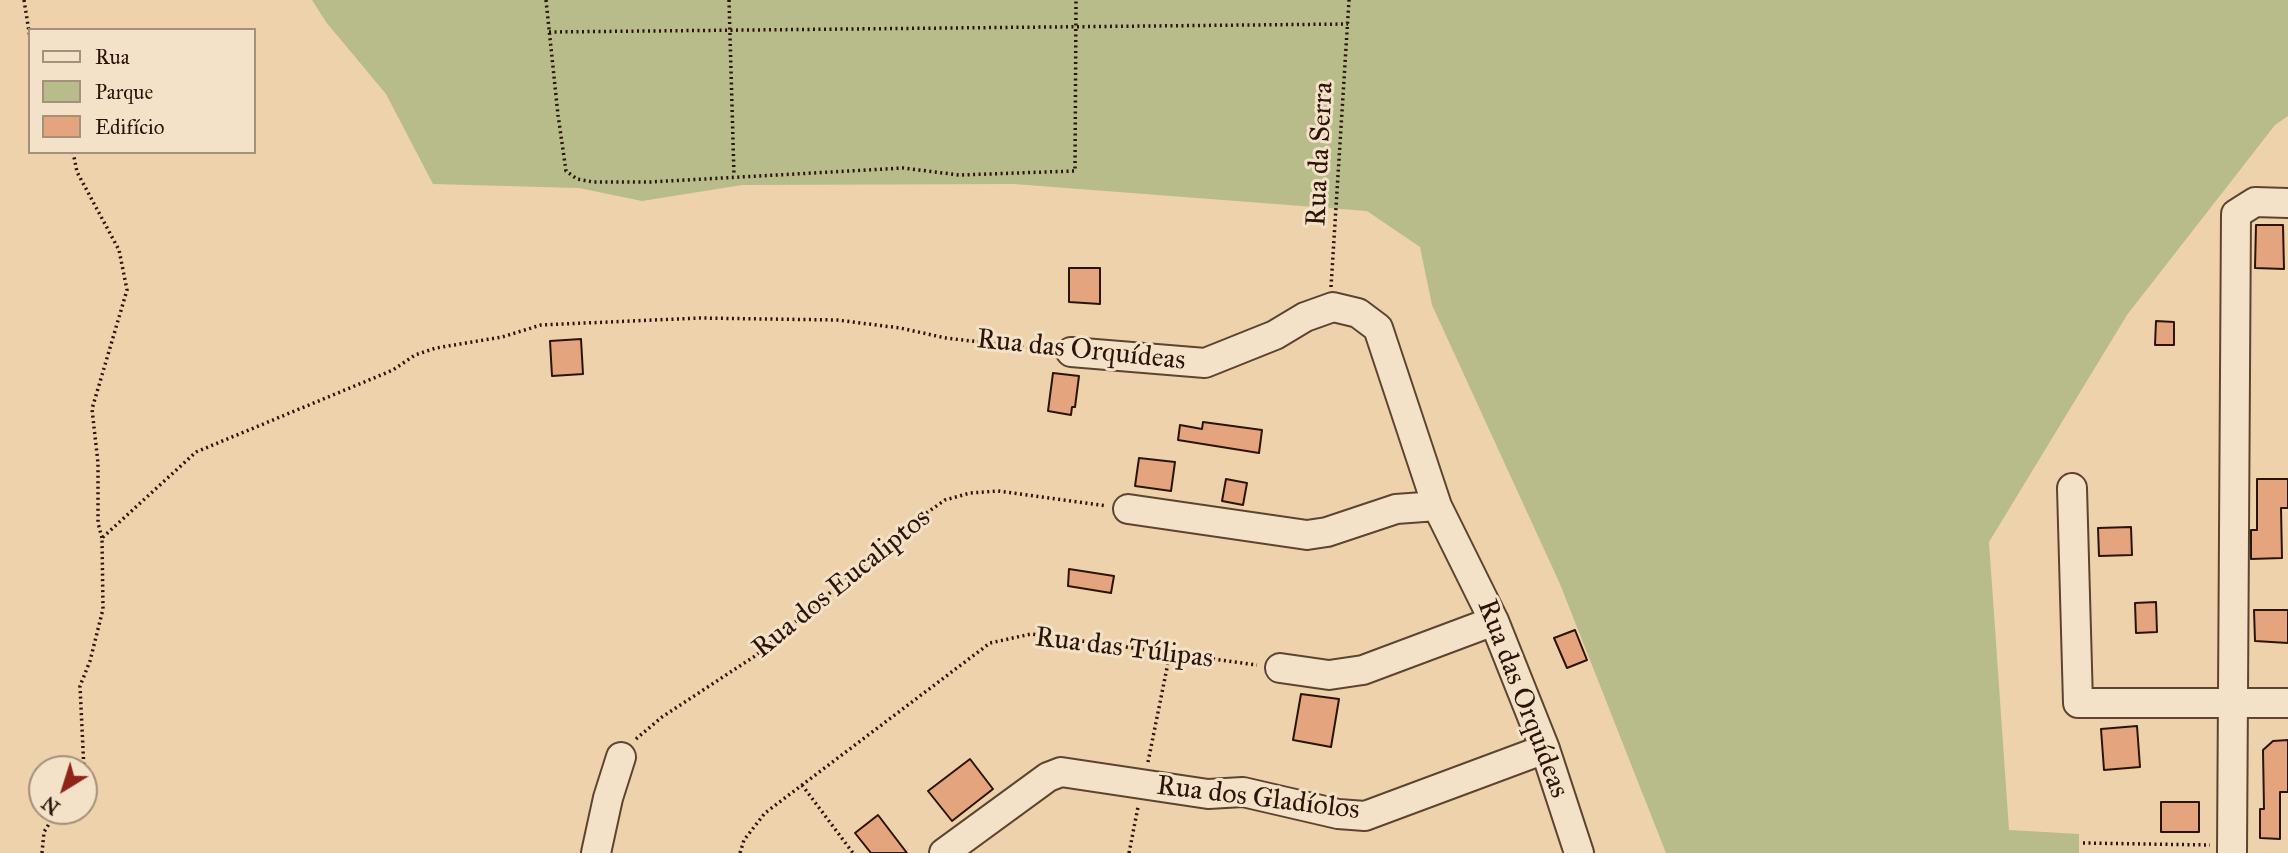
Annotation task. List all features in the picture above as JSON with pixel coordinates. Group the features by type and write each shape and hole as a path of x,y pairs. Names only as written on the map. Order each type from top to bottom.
{"street":[{"path":"2232,849 2236,214 2255,202 2288,202"},
{"name":"Rua das Orquídeas","path":"1071,352 1205,363 1275,335 1305,317 1332,307 1358,313 1378,328 1437,506 1494,621 1545,750 1579,853"},
{"path":"2073,488 2078,703 2288,703"},
{"path":"1128,509 1307,535 1327,532 1396,509 1437,506"},
{"path":"1280,668 1329,675 1363,670 1494,621"},
{"name":"Rua dos Gladíolos","path":"944,853 1048,777 1061,772 1208,794 1243,792 1338,814 1365,816 1545,750"},
{"path":"596,853 608,798 621,757"}],"path":[{"path":"24,0 28,28"},
{"path":"546,0 566,171 577,179 593,182 649,182 903,168 959,175 1075,171 1076,0"},
{"path":"729,0 734,176"},
{"name":"Rua da Serra","path":"1339,308 1331,288 1349,0"},
{"path":"549,32 1348,24"},
{"path":"73,154 77,172 119,250 127,290 92,409 99,463 103,609 80,687 83,755"},
{"name":"Rua das Orquídeas","path":"102,538 196,452 393,370 415,355 436,348 502,337 541,325 699,318 837,320 900,328 946,338 1071,352"},
{"name":"Rua dos Eucaliptos","path":"621,757 640,735 662,717 755,656 915,521 945,500 970,493 998,491 1128,509"},
{"name":"Rua das Túlipas","path":"740,853 744,840 765,813 990,643 1031,634 1280,668"},
{"path":"1129,853 1170,653"},
{"path":"802,785 853,853"},
{"path":"42,853 44,832 48,825"},
{"path":"2083,843 2232,849"}],"green space":[{"path":"312,0 2288,0 2288,116 2275,125 2127,315 1989,542 2009,830 2079,834 2079,853 1666,853 1560,584 1432,305 1420,247 1367,211 1014,184 742,185 642,201 579,188 433,184 386,94 326,22"}],"building":[{"path":"2256,225 2283,225 2284,269 2255,268"},
{"path":"1069,268 1100,268 1100,304 1069,302"},
{"path":"2156,321 2174,322 2174,345 2155,345"},
{"path":"581,339 583,374 552,376 550,341"},
{"path":"1053,373 1079,376 1075,407 1072,407 1071,415 1048,411"},
{"path":"1203,422 1262,430 1259,453 1178,440 1180,425 1202,429"},
{"path":"1139,458 1175,462 1171,491 1135,486"},
{"path":"1226,479 1247,483 1243,505 1222,501"},
{"path":"2257,479 2288,479 2288,508 2281,508 2282,558 2251,559 2251,530 2257,530"},
{"path":"2131,527 2132,555 2099,556 2098,528"},
{"path":"1069,569 1114,576 1111,593 1068,586"},
{"path":"2156,602 2157,632 2136,633 2135,603"},
{"path":"2254,610 2288,610 2288,643 2255,641"},
{"path":"1575,630 1587,660 1567,668 1554,638"},
{"path":"1301,694 1339,699 1331,747 1293,740"},
{"path":"2137,726 2140,767 2104,770 2101,729"},
{"path":"2288,740 2288,792 2280,792 2280,839 2260,838 2260,809 2264,809 2263,750 2273,741"},
{"path":"970,759 993,789 952,821 928,791"},
{"path":"2161,802 2199,802 2199,832 2161,832"},
{"path":"878,815 907,853 871,853 855,833"}]}
